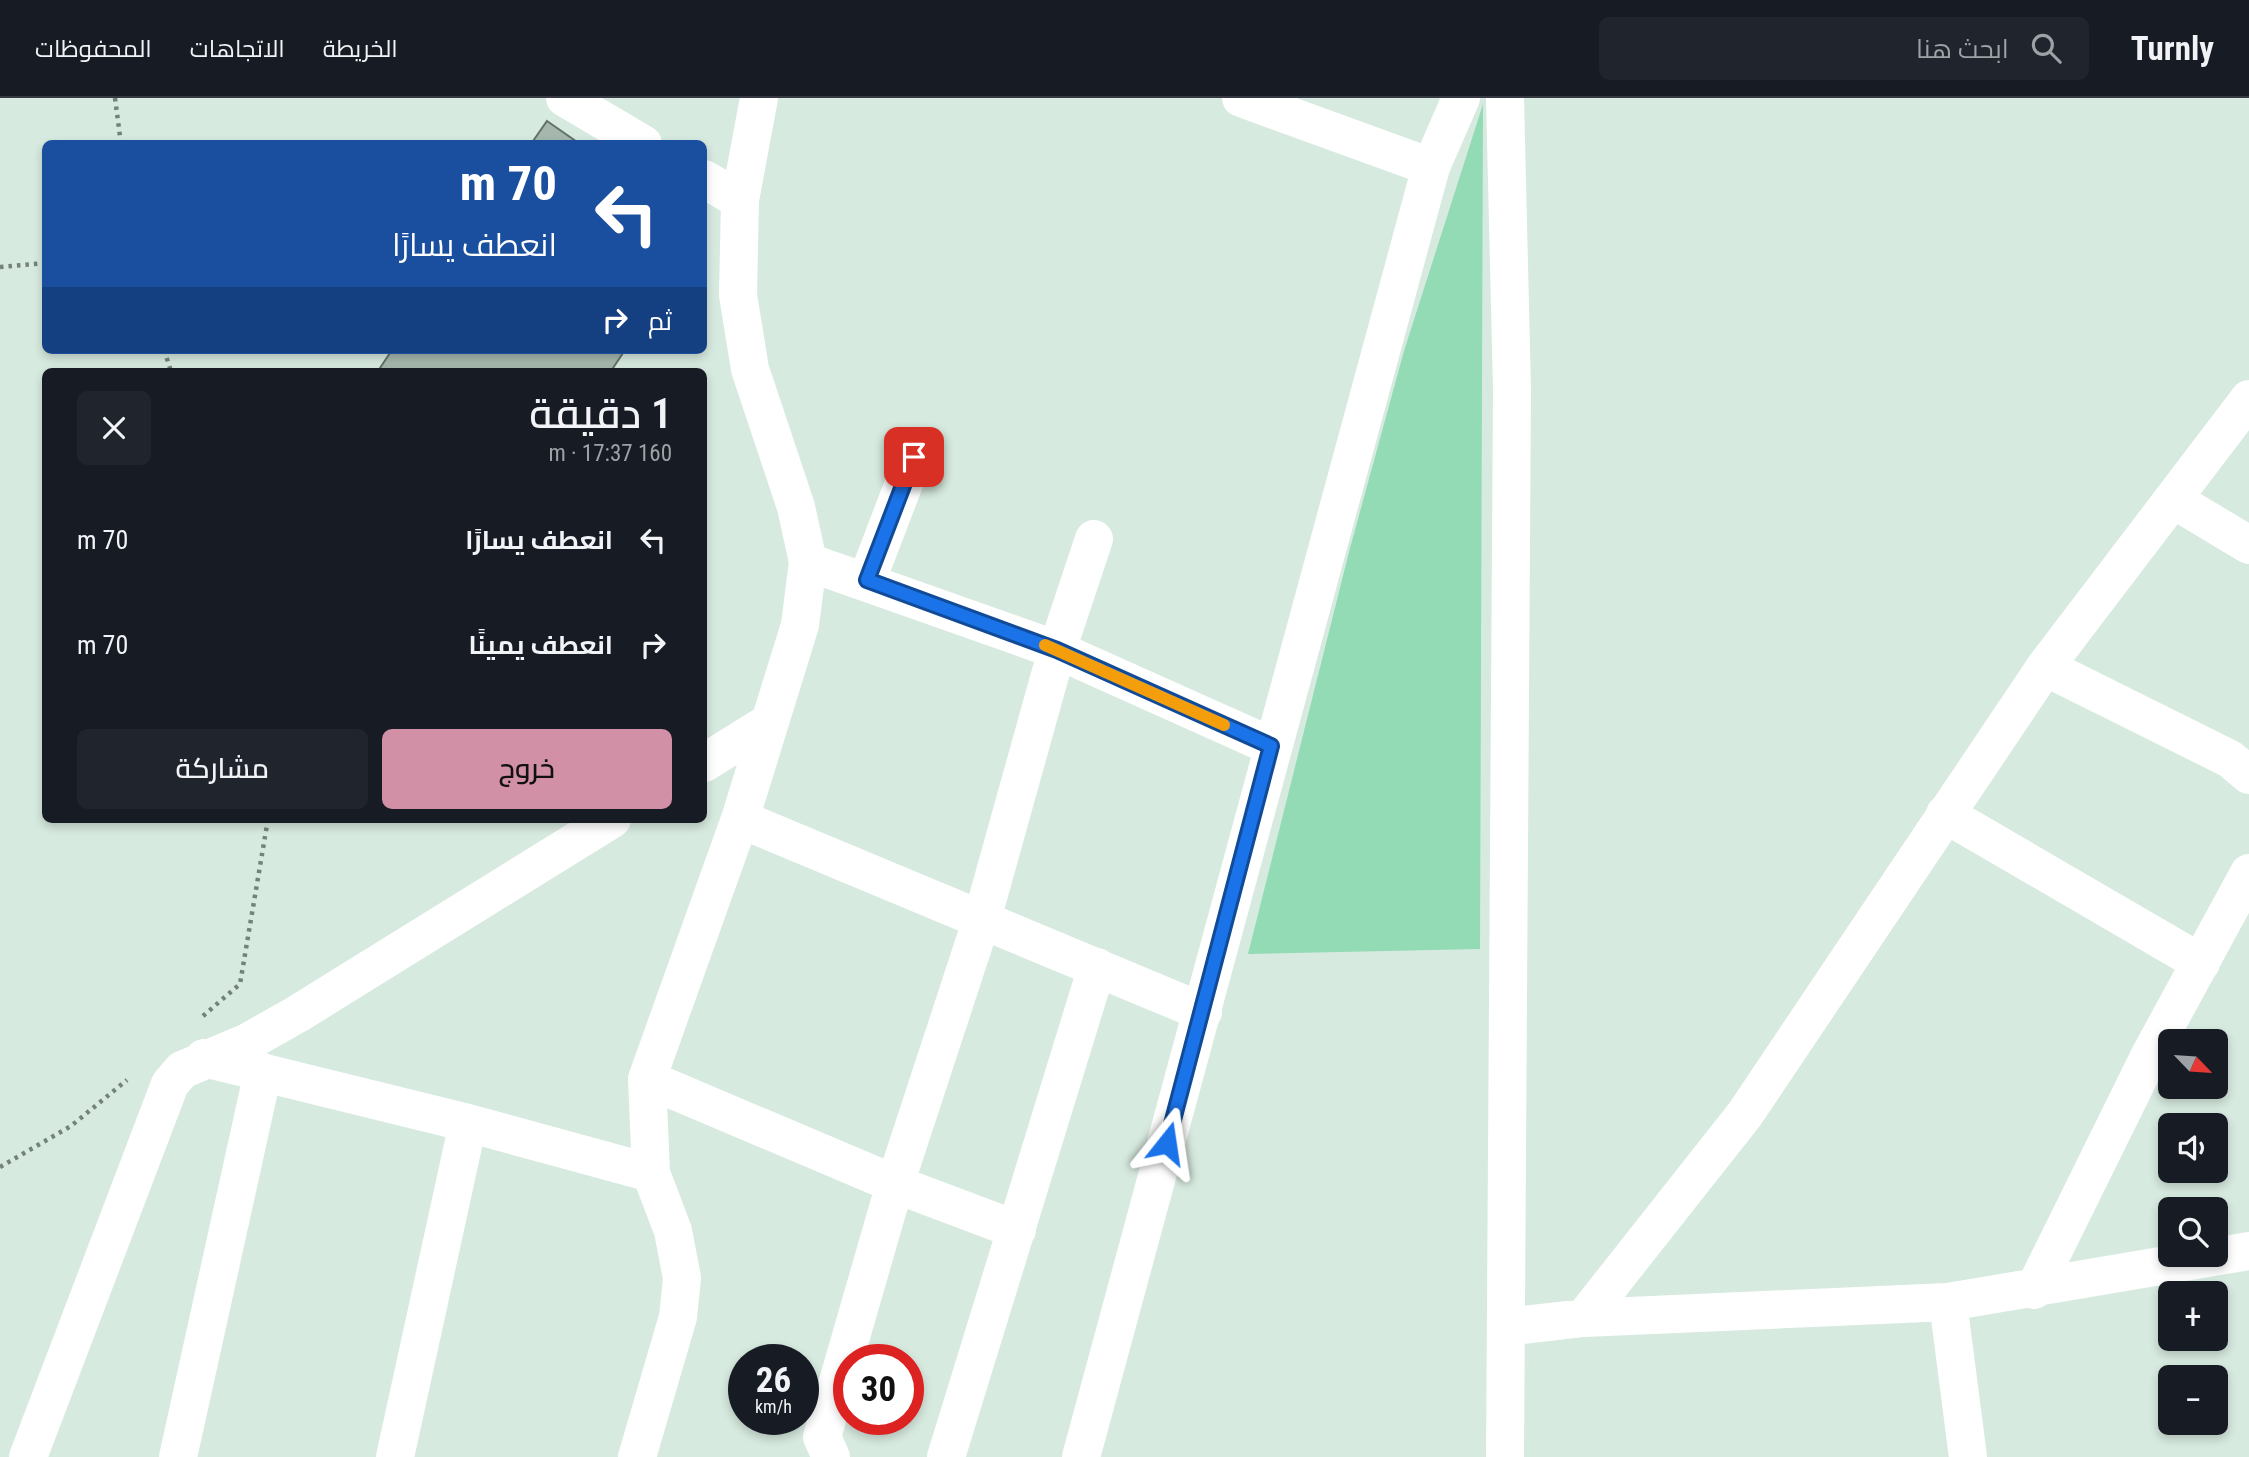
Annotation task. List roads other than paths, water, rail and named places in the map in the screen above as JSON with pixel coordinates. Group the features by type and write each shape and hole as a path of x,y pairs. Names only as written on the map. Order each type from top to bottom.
{"street":[{"path":"565,98 636,140"},
{"path":"637,1457 682,1297 682,1278 673,1231 650,1173 647,1079 740,819 771,722 800,625 808,562 796,507 750,369 738,295 740,200 759,98"},
{"path":"1241,98 1431,167"},
{"path":"1081,1457 1203,1012 1271,746 1431,167 1461,98"},
{"path":"1505,98 1512,390 1505,1457"},
{"path":"707,181 740,200"},
{"path":"1584,1318 1745,1114 2045,667 2249,398"},
{"path":"867,580 914,457"},
{"path":"2174,500 2249,545"},
{"path":"831,1457 822,1437 895,1184 982,919 1057,650 1094,539"},
{"path":"808,562 867,580 1057,650 1271,746"},
{"path":"2045,667 2230,759 2249,775"},
{"path":"707,761 771,722"},
{"path":"1945,814 2201,962"},
{"path":"740,819 1203,1012"},
{"path":"28,1457 170,1084 182,1070 204,1058 248,1042 299,1013 606,823"},
{"path":"2034,1290 2144,1067 2249,873"},
{"path":"946,1457 1097,967"},
{"path":"204,1058 468,1123 650,1173"},
{"path":"178,1457 263,1072"},
{"path":"647,1079 895,1184 1017,1230"},
{"path":"395,1457 468,1123"},
{"path":"1506,1327 1584,1318 1948,1302 2034,1290 2249,1251"},
{"path":"1948,1302 1968,1457"}]}
